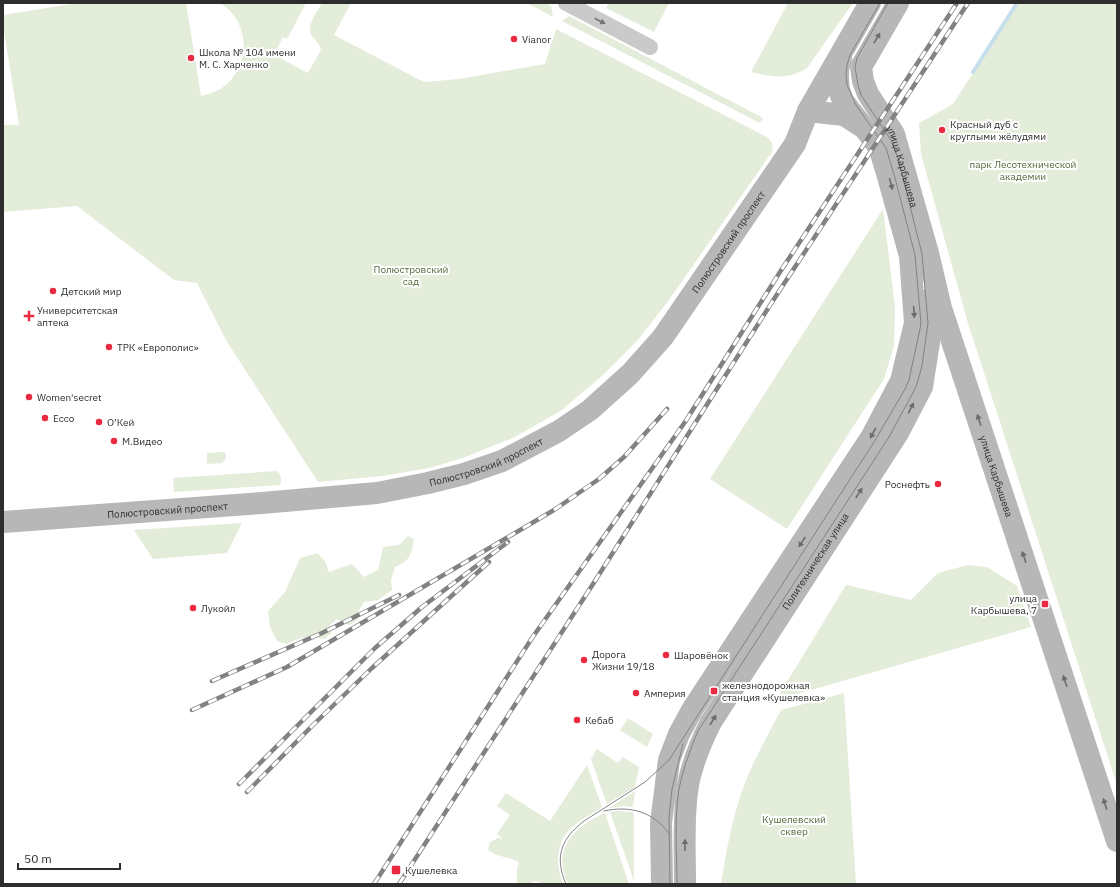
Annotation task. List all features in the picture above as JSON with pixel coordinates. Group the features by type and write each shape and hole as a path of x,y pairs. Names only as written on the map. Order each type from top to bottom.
{"main road":[{"path":"839,90 838,69 844,46 870,3"},
{"path":"808,111 855,77 898,3"},
{"name":"Полюстровский проспект","path":"3,522 255,503 377,492 428,483 464,474 502,461 559,431 590,410 630,374 663,336 795,144 808,111 844,46"},
{"name":"улица Карбышева","path":"861,67 862,81 868,94 894,134 919,254 941,308 1117,841"},
{"name":"Политехническая улица","path":"685,884 685,824 687,791 700,742 711,722 898,433 922,387 932,323 919,254 879,147 843,101 839,90"},
{"path":"808,111 844,115 866,129"},
{"path":"795,144 813,126 831,113"},
{"name":"Политехническая улица","path":"662,884 661,823 668,760 679,734 692,710 872,436 901,381 915,323 919,254"}],"street":[{"path":"566,3 650,47"}],"green space":[{"name":"Полюстровский сад","path":"78,3 186,3 201,96 222,88 228,83 241,64 244,41 241,30 237,20 230,10 220,3 304,3 305,5 287,39 283,37 274,55 308,73 321,50 310,32 310,28 312,20 322,3 351,3 334,35 424,82 459,79 545,64 556,29 767,137 772,144 773,150 669,300 637,341 602,376 562,410 515,437 463,458 429,468 383,476 318,482 227,342 197,283 174,280 77,206 3,212 3,125 19,125 3,24 3,15"},
{"path":"527,3 545,3 551,6 553,17"},
{"path":"609,3 669,3 654,32 606,8"},
{"path":"788,3 853,3 807,68 787,76 773,76 751,72"},
{"name":"парк Лесотехнической академии","path":"1018,3 1117,3 1117,785 967,320 921,154 919,123 953,104"},
{"path":"569,16 763,118 760,123 562,21"},
{"path":"883,209 895,306 894,346 884,379 787,529 710,479"},
{"path":"224,452 226,454 226,458 222,463 207,464 207,453"},
{"path":"277,471 281,477 280,485 174,492 173,478"},
{"path":"242,523 227,553 153,559 134,530"},
{"path":"408,536 414,539 411,553 404,562 395,567 391,580 392,590 378,600 364,602 359,610 357,620 349,625 337,619 330,625 331,634 324,639 305,637 286,644 277,641 270,627 268,611 285,592 300,558 317,553 325,561 329,572 352,564 364,577 378,570 383,547 399,545"},
{"path":"968,565 987,567 1017,586 1031,627 776,700 846,585 911,600 938,573"},
{"name":"Кушелевский сквер","path":"844,693 856,884 721,884 737,805 754,762 781,710"},
{"path":"628,718 653,734 647,747 620,730"},
{"path":"597,749 618,763 623,757 639,767 635,787 607,804 591,759"},
{"path":"587,765 602,807 573,826 563,839 560,846 558,861 560,876 563,884 540,884 540,882 533,881 531,884 517,884 517,868 519,862 495,854 488,850 490,842 498,838 503,839 497,834 510,815 497,806 506,793 550,821"},
{"path":"635,791 633,807 624,806 609,808"},
{"path":"610,812 633,812 634,881"},
{"path":"605,813 629,884 568,884 563,872 562,860 568,841 575,832 584,825"}],"waterway":[{"path":"973,72 1017,3"}],"tram line":[{"path":"566,884 562,874 560,857 565,842 576,828 584,821 645,782 669,760 874,442 909,380 921,324 915,255 886,148 856,105 847,85 846,74 850,55 880,3"},
{"path":"677,884 677,801 687,760 698,731 889,437 916,387 922,366 928,323 922,254 898,158 891,140 861,95 855,67 857,58 888,3"},
{"path":"670,884 669,817 672,789 683,744"},
{"path":"604,811 623,809 641,812 657,821 670,835"}],"railway":[{"path":"374,884 532,638 685,422 780,272 957,3"},
{"path":"399,884 593,584 774,299 968,3"},
{"path":"192,710 287,667 554,510 599,479 624,457 667,409"},
{"path":"239,784 375,648 422,607 508,542"},
{"path":"247,792 372,668 489,562"},
{"path":"212,681 322,633 399,595"}],"place":[{"name":"Vianor","path":"514,39"},
{"name":"Школа № 104 имени М. С. Харченко","path":"191,58"},
{"name":"Красный дуб с круглыми жёлудями","path":"942,130"},
{"name":"Детский мир","path":"53,291"},
{"name":"Университетская аптека","path":"29,316"},
{"name":"ТРК «Европолис»","path":"109,347"},
{"name":"Women'secret","path":"29,397"},
{"name":"Ecco","path":"45,418"},
{"name":"О’Кей","path":"99,422"},
{"name":"М.Видео","path":"114,441"},
{"name":"Роснефть","path":"938,484"},
{"name":"улица Карбышева, 7","path":"1045,604"},
{"name":"Лукойл","path":"193,608"},
{"name":"Шаровёнок","path":"666,655"},
{"name":"Дорога Жизни 19/18","path":"584,660"},
{"name":"железнодорожная станция «Кушелевка»","path":"714,691"},
{"name":"Амперия","path":"636,693"},
{"name":"Кебаб","path":"577,720"},
{"name":"Кушелевка","path":"396,870"}]}
